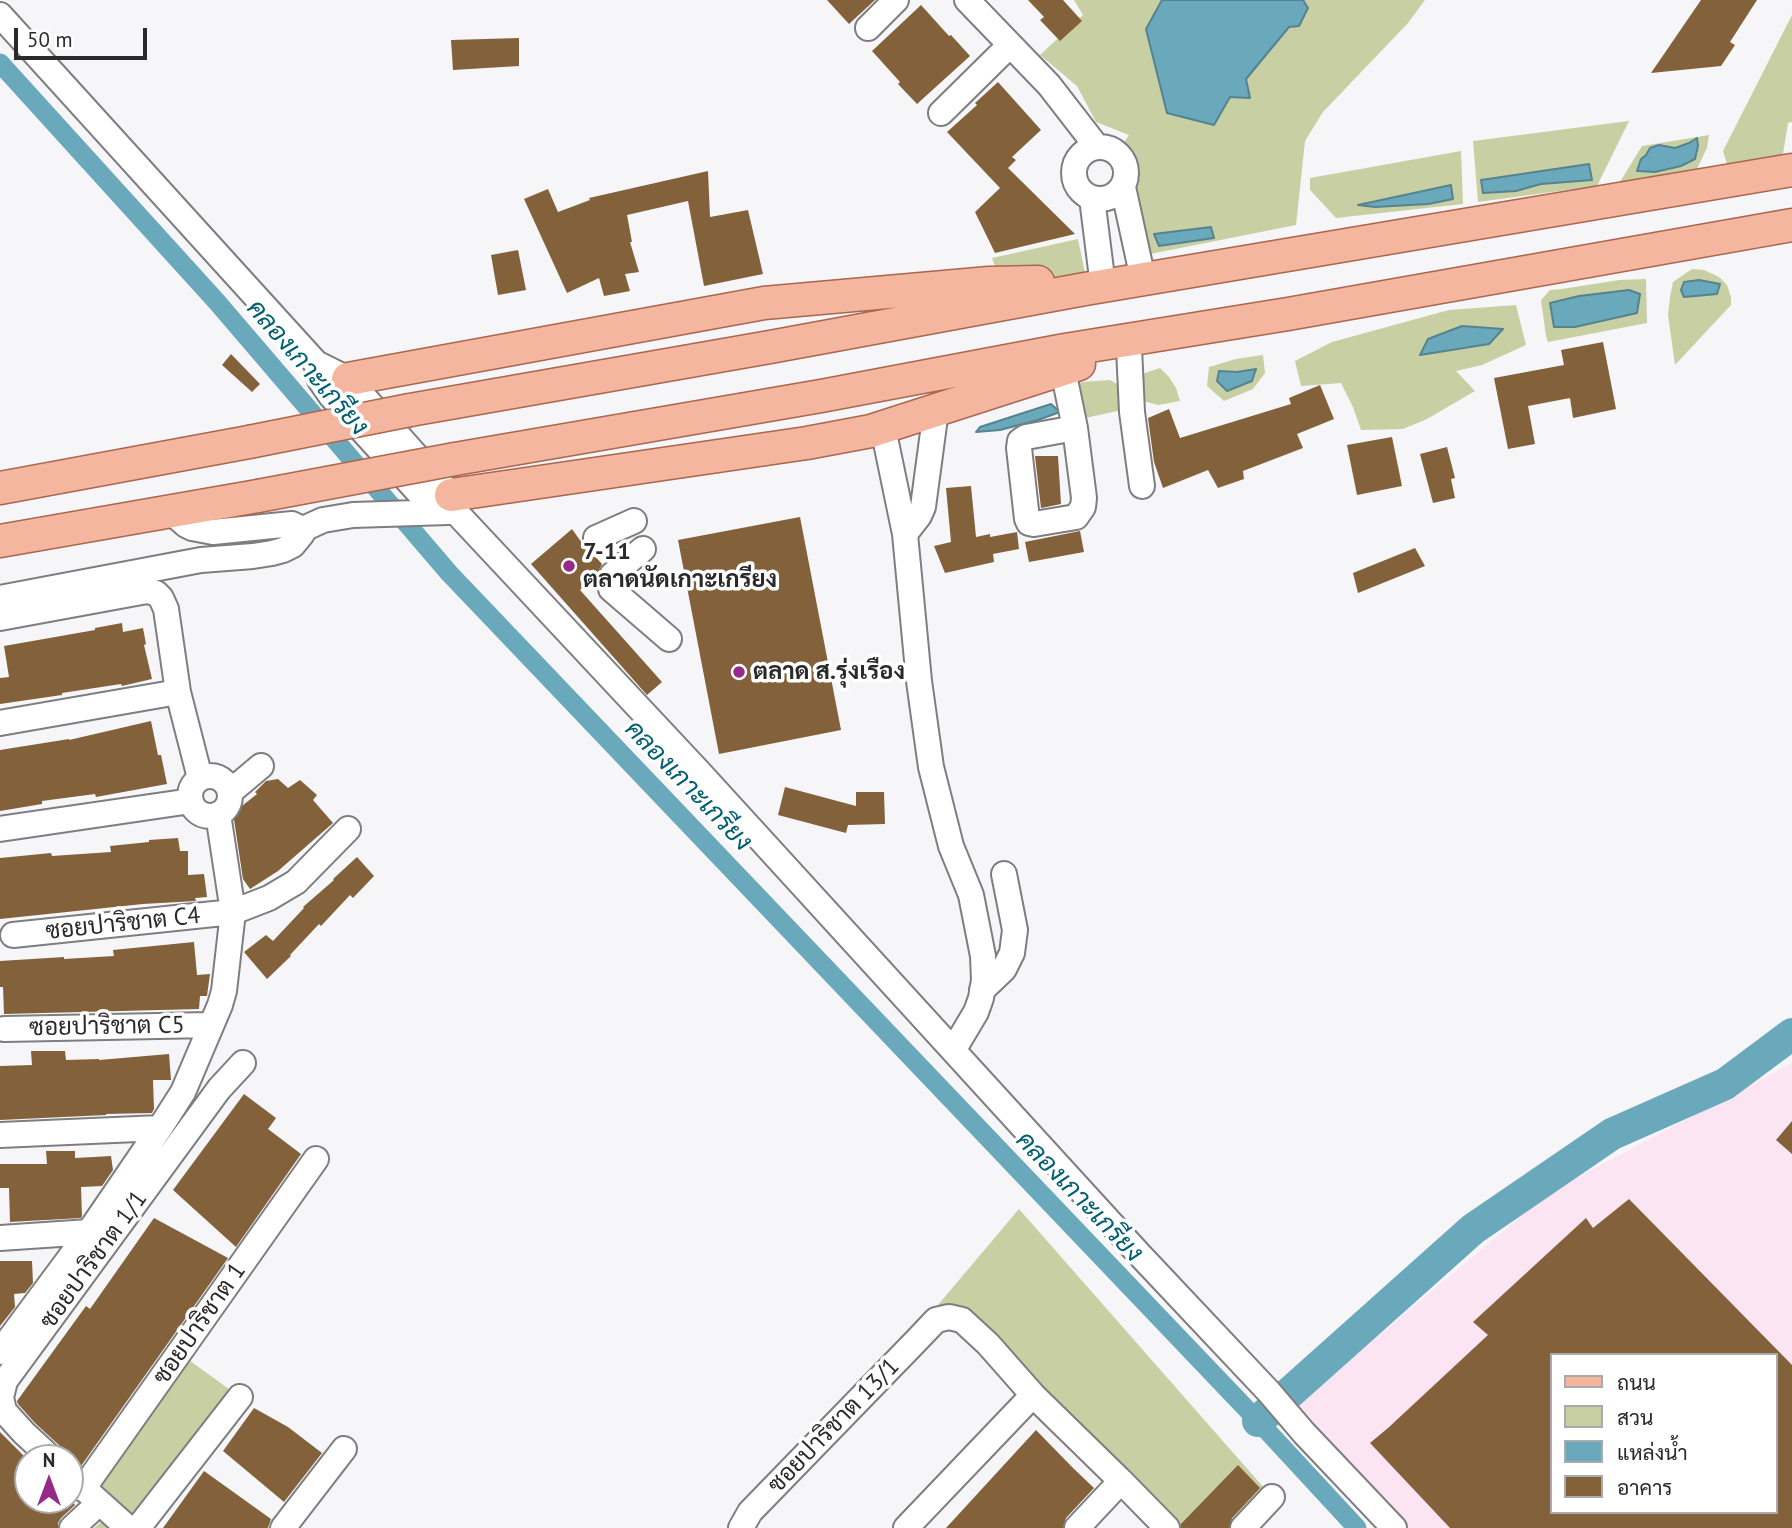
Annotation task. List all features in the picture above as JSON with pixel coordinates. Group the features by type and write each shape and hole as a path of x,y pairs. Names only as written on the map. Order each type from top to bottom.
{"main road":[{"path":"0,488 411,410 770,348 1094,287 1792,170"},
{"path":"0,541 821,396 1065,350 1792,225"},
{"path":"348,379 764,303 989,283 1055,282 1094,287"},
{"path":"764,303 770,348"},
{"path":"453,505 883,428 1129,348 1162,334"},
{"path":"821,396 835,438"}],"street":[{"path":"868,28 896,0"},
{"path":"967,0 1049,85 1097,147"},
{"path":"0,15 316,363 348,379 453,505 1139,1254 1394,1528"},
{"path":"941,113 1010,44"},
{"path":"1123,187 1106,199 1085,195 1076,184 1074,171 1079,158 1097,147 1111,149 1122,159 1127,173 1123,187 1143,279"},
{"path":"1092,198 1094,287"},
{"path":"1129,348 1132,412 1142,486"},
{"path":"316,363 320,380 331,396 421,495 433,504 453,505"},
{"path":"1063,370 1075,428"},
{"path":"905,534 923,507 936,410"},
{"path":"883,428 905,534 919,681 931,767 951,846 971,895 983,956 984,980 976,1012 954,1049"},
{"path":"301,530 323,520 353,515 414,513 453,505"},
{"path":"170,511 192,528 213,532 282,524 292,524 301,530"},
{"path":"596,538 634,521"},
{"path":"0,598 201,560 272,553 293,545 302,534 301,530"},
{"path":"643,550 612,575 611,589 669,639"},
{"path":"0,618 148,591 156,593 166,609 178,692 200,778"},
{"path":"0,723 178,692"},
{"path":"230,792 261,766"},
{"path":"213,776 224,781 230,792 230,801 218,814 210,816 195,809 190,792 200,778 213,776"},
{"path":"0,829 191,801"},
{"path":"0,1352 8,1331 89,1232 183,1092 220,1005 233,912 218,814"},
{"name":"ซอยปาริชาต C4","path":"13,935 233,912 269,898 296,883 348,829"},
{"path":"982,990 1004,969 1012,953 1015,930 1004,874"},
{"name":"ซอยปาริชาต C5","path":"4,1029 210,1024"},
{"name":"ซอยปาริชาต 1/1","path":"36,1444 5,1411 1,1397 5,1381 219,1089 243,1063"},
{"path":"0,1135 160,1128"},
{"name":"ซอยปาริชาต 1","path":"72,1528 98,1506 316,1159"},
{"path":"0,1238 89,1232"},
{"name":"ซอยปาริชาต 13/1","path":"746,1520 936,1320 949,1317 962,1320 988,1344 1033,1395 1167,1528"},
{"path":"906,1528 1033,1395"},
{"path":"138,1528 240,1397"},
{"path":"283,1528 344,1449"},
{"path":"1077,1528 1121,1481"},
{"path":"1243,1528 1272,1497"}],"shaded area":[{"path":"1792,1063 1792,1528 1396,1528 1287,1412 1550,1192"}],"green space":[{"path":"1074,0 1425,0 1408,23 1323,112 1305,141 1296,225 1150,254 1131,191 1134,180 1132,168 1119,150 1129,135 1096,122 1077,86 1040,55 1083,15"},
{"path":"1792,15 1792,122 1788,123 1783,154 1751,166 1728,167 1723,151"},
{"path":"1629,121 1597,186 1478,202 1473,141"},
{"path":"1709,135 1707,148 1693,177 1618,185 1642,146"},
{"path":"1461,151 1463,204 1336,218 1310,190 1310,178"},
{"path":"1078,239 1085,273 1051,279 998,275 992,258"},
{"path":"1692,269 1704,270 1719,277 1727,285 1731,305 1675,365 1668,315 1670,297 1673,282"},
{"path":"1646,279 1647,323 1548,342 1541,300 1550,290"},
{"path":"1516,305 1526,345 1482,365 1456,371 1475,391 1427,419 1403,429 1361,430 1341,383 1301,386 1295,361 1332,342 1449,310"},
{"path":"1263,355 1265,373 1253,389 1224,401 1207,386 1209,367"},
{"path":"1160,368 1176,388 1180,401 1158,405 1143,401 1138,381 1145,373"},
{"path":"1110,380 1117,384 1123,398 1122,410 1076,420 1075,386 1082,382"},
{"path":"1019,1209 1272,1497 1243,1528 1166,1528 988,1344 932,1312"},
{"path":"179,1353 240,1397 138,1528 94,1528 111,1513 84,1488"}],"water":[{"path":"1162,0 1303,0 1308,8 1299,26 1289,27 1246,79 1250,98 1230,97 1214,125 1167,113 1146,29"},
{"path":"1697,138 1695,159 1681,166 1655,172 1637,171 1641,159 1650,148 1659,145 1675,148"},
{"path":"1589,164 1592,180 1483,193 1481,180"},
{"path":"1451,185 1453,199 1428,204 1375,207 1358,205"},
{"path":"1211,227 1214,238 1159,246 1154,234"},
{"path":"1699,280 1720,284 1717,294 1684,297 1681,290 1684,282"},
{"path":"1629,290 1640,294 1637,313 1575,327 1554,327 1550,303 1579,296"},
{"path":"1462,326 1503,329 1489,344 1420,355 1428,339"},
{"path":"1256,369 1252,381 1227,391 1217,381 1219,371"},
{"path":"1051,404 1060,412 1000,430 976,432 980,427"}],"building":[{"path":"827,0 875,0 849,24"},
{"path":"1028,0 1063,0 1082,21 1060,41 1040,20 1044,17"},
{"path":"1701,0 1757,0 1730,42 1735,45 1721,66 1651,73"},
{"path":"921,5 970,56 917,104 872,51"},
{"path":"519,38 519,66 453,70 451,40"},
{"path":"998,82 1041,130 1012,157 1016,160 1008,168 1075,234 995,253 975,212 1000,188 947,132"},
{"path":"708,171 710,217 748,210 763,274 704,286 688,201 627,215 630,242 639,272 625,274 630,291 604,296 599,278 567,293 524,199 548,189 558,212 590,200 589,198"},
{"path":"518,250 526,290 498,295 491,255"},
{"path":"1603,342 1616,409 1573,418 1570,398 1528,406 1535,444 1508,449 1494,378 1564,365 1561,350"},
{"path":"231,354 260,384 252,392 222,365"},
{"path":"1320,385 1334,419 1297,434 1303,448 1243,471 1244,479 1218,488 1208,470 1163,488 1154,462 1148,418 1169,409 1180,438 1291,404 1289,398"},
{"path":"1392,437 1402,486 1357,495 1347,445"},
{"path":"1447,447 1455,478 1451,479 1455,498 1433,503 1420,454"},
{"path":"1035,456 1058,456 1061,504 1041,508"},
{"path":"971,486 976,537 1017,532 1019,549 993,554 994,562 945,573 934,546 951,542 946,488"},
{"path":"800,517 841,730 719,754 678,540"},
{"path":"572,529 587,550 602,564 596,577 580,590 662,682 647,695 531,564"},
{"path":"1080,531 1084,552 1029,562 1025,542"},
{"path":"1415,548 1425,566 1358,593 1353,573"},
{"path":"122,623 123,632 143,628 152,679 0,704 0,678 9,677 4,646"},
{"path":"151,721 167,784 96,797 95,794 42,801 42,804 0,811 0,750 69,740"},
{"path":"278,779 288,788 300,780 317,795 313,800 333,823 278,871 250,889 243,879 233,813 257,794 255,792 266,781"},
{"path":"785,787 856,806 856,792 884,792 885,824 848,825 846,833 778,815"},
{"path":"178,838 180,851 188,851 188,875 204,874 207,897 195,898 196,901 0,919 0,858 51,853 52,856 111,852 110,846"},
{"path":"357,857 374,876 353,898 350,895 321,926 319,924 267,979 244,952 266,935 273,941 303,907"},
{"path":"194,942 197,975 210,974 207,996 200,996 199,1009 4,1014 0,961 114,956 113,950"},
{"path":"31,1051 65,1051 66,1060 169,1054 171,1080 153,1080 152,1113 0,1120 0,1066 32,1065"},
{"path":"244,1094 276,1118 268,1129 301,1154 236,1247 173,1190"},
{"path":"1792,1121 1792,1154 1776,1140"},
{"path":"46,1151 75,1151 75,1158 111,1156 113,1170 102,1186 81,1187 81,1218 10,1222 9,1188 0,1188 0,1164 47,1164"},
{"path":"1629,1199 1792,1365 1792,1528 1450,1528 1370,1443 1488,1335 1473,1322 1586,1218 1593,1228"},
{"path":"154,1218 228,1258 84,1462 84,1444 58,1444 17,1401 86,1306 90,1309"},
{"path":"0,1261 32,1261 33,1283 25,1293 14,1294 15,1307 0,1326"},
{"path":"254,1408 288,1427 322,1453 284,1502 223,1451"},
{"path":"1036,1430 1094,1488 1066,1518 1063,1528 946,1528"},
{"path":"0,1432 14,1446 14,1514 65,1514 58,1523 58,1528 0,1528"},
{"path":"1238,1465 1260,1488 1232,1518 1229,1528 1181,1528 1181,1524"},
{"path":"204,1471 271,1519 268,1528 163,1528"}],"waterway":[{"name":"คลองเกาะเกรียง","path":"0,63 217,302 449,573 1357,1528"},
{"path":"1258,1421 1473,1229 1612,1134 1725,1084 1792,1034"}],"place":[{"name":"7-11 ตลาดนัดเกาะเกรียง","path":"569,566"},
{"name":"ตลาด ส.รุ่งเรือง","path":"739,672"}]}
